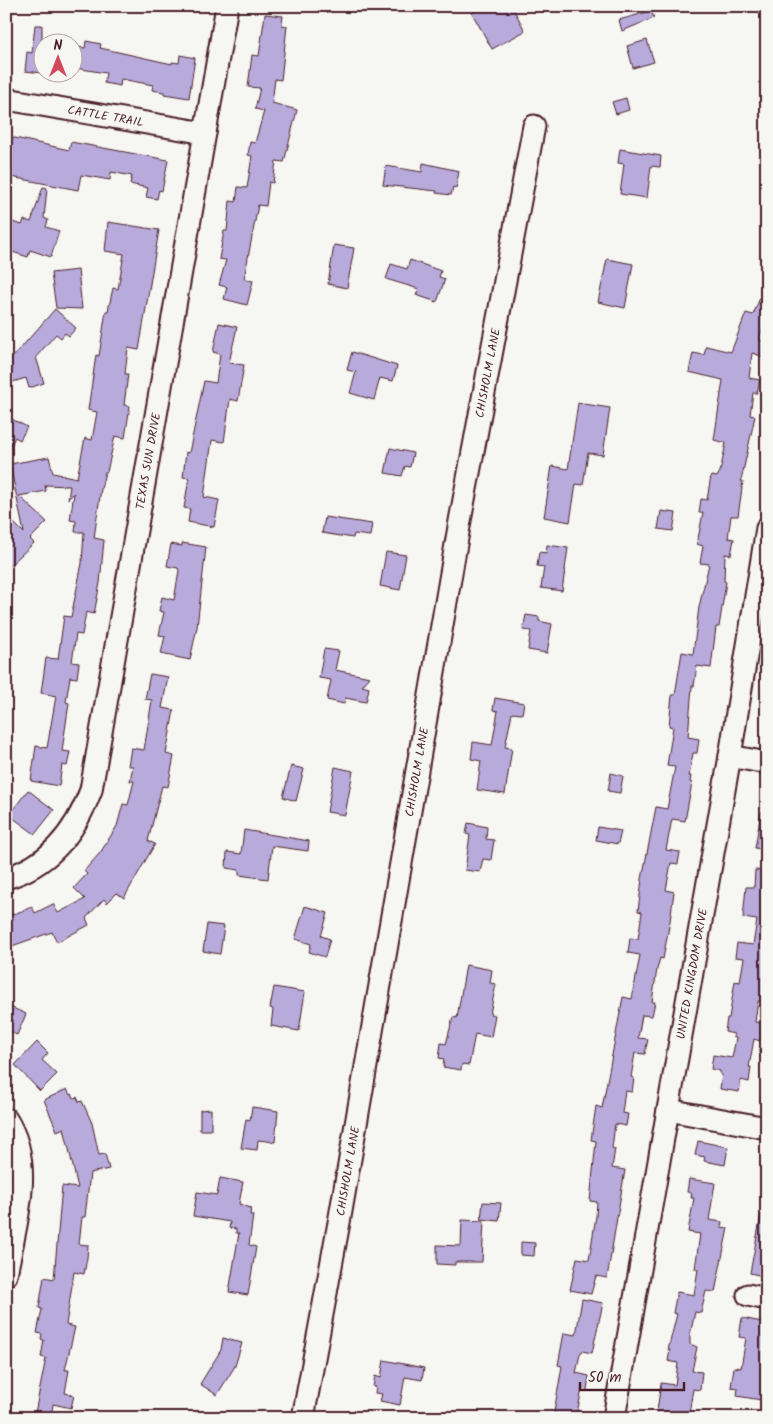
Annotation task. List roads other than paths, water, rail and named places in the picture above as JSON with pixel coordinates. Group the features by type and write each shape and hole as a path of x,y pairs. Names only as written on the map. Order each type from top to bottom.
{"street":[{"name":"TEXAS SUN DRIVE","path":"6,878 37,865 56,848 72,831 91,790 227,6"},
{"name":"CATTLE TRAIL","path":"6,99 205,133"},
{"name":"CHISHOLM LANE","path":"302,1418 340,1217 460,522 534,126"},
{"name":"UNITED KINGDOM DRIVE","path":"614,1418 730,756 767,528"},
{"path":"730,756 767,763"},
{"path":"668,1110 767,1128"},
{"path":"6,1119 18,1142 22,1181 6,1275"}]}
